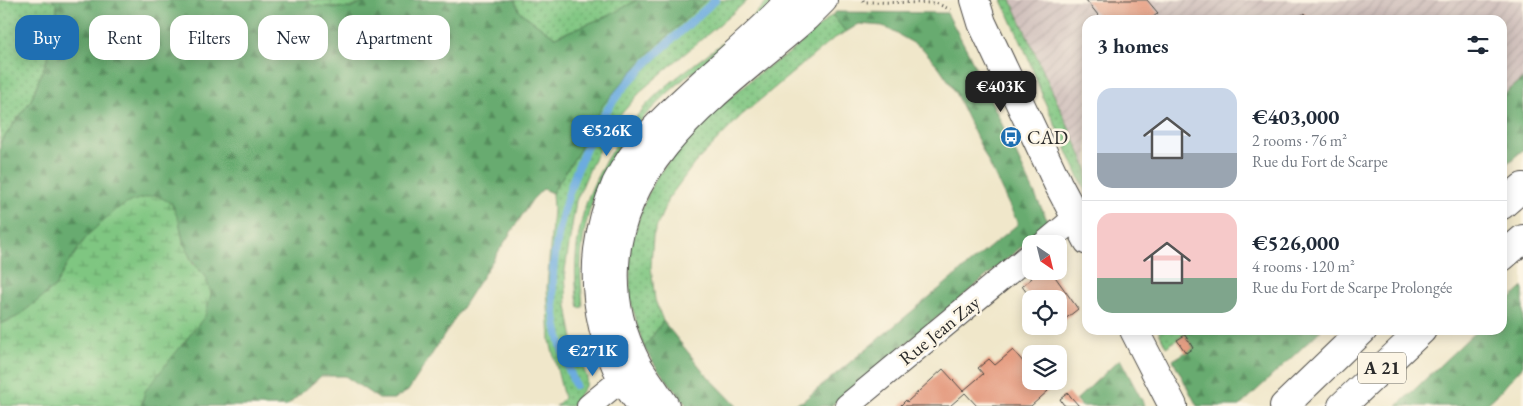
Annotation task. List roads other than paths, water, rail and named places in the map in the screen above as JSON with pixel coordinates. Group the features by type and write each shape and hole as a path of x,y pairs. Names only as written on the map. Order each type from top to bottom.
{"main road":[{"path":"665,406 631,373 614,362 604,332 596,279 603,223 616,185 635,153 658,125 791,0"},
{"path":"642,406 631,373 630,351 619,320 614,281 618,238 629,201 647,169 678,130 823,0"},
{"path":"963,0 978,11 1058,184 1082,230"},
{"path":"1507,201 1523,187"},
{"path":"1507,253 1523,239"},
{"path":"1137,335 1173,406"},
{"name":"A 21","path":"1284,406 1358,335"},
{"name":"A 21","path":"1342,406 1417,335"},
{"path":"1275,406 1305,386"}],"street":[{"path":"1068,235 1082,230"},
{"name":"Rue Jean Zay","path":"846,406 1022,261"},
{"path":"589,406 631,373"}],"waterway":[{"path":"575,385 558,334 553,289 554,259 567,198 590,140 604,114 620,92 654,56 715,0"}],"place":[{"name":"CAD","path":"1011,137"}]}
